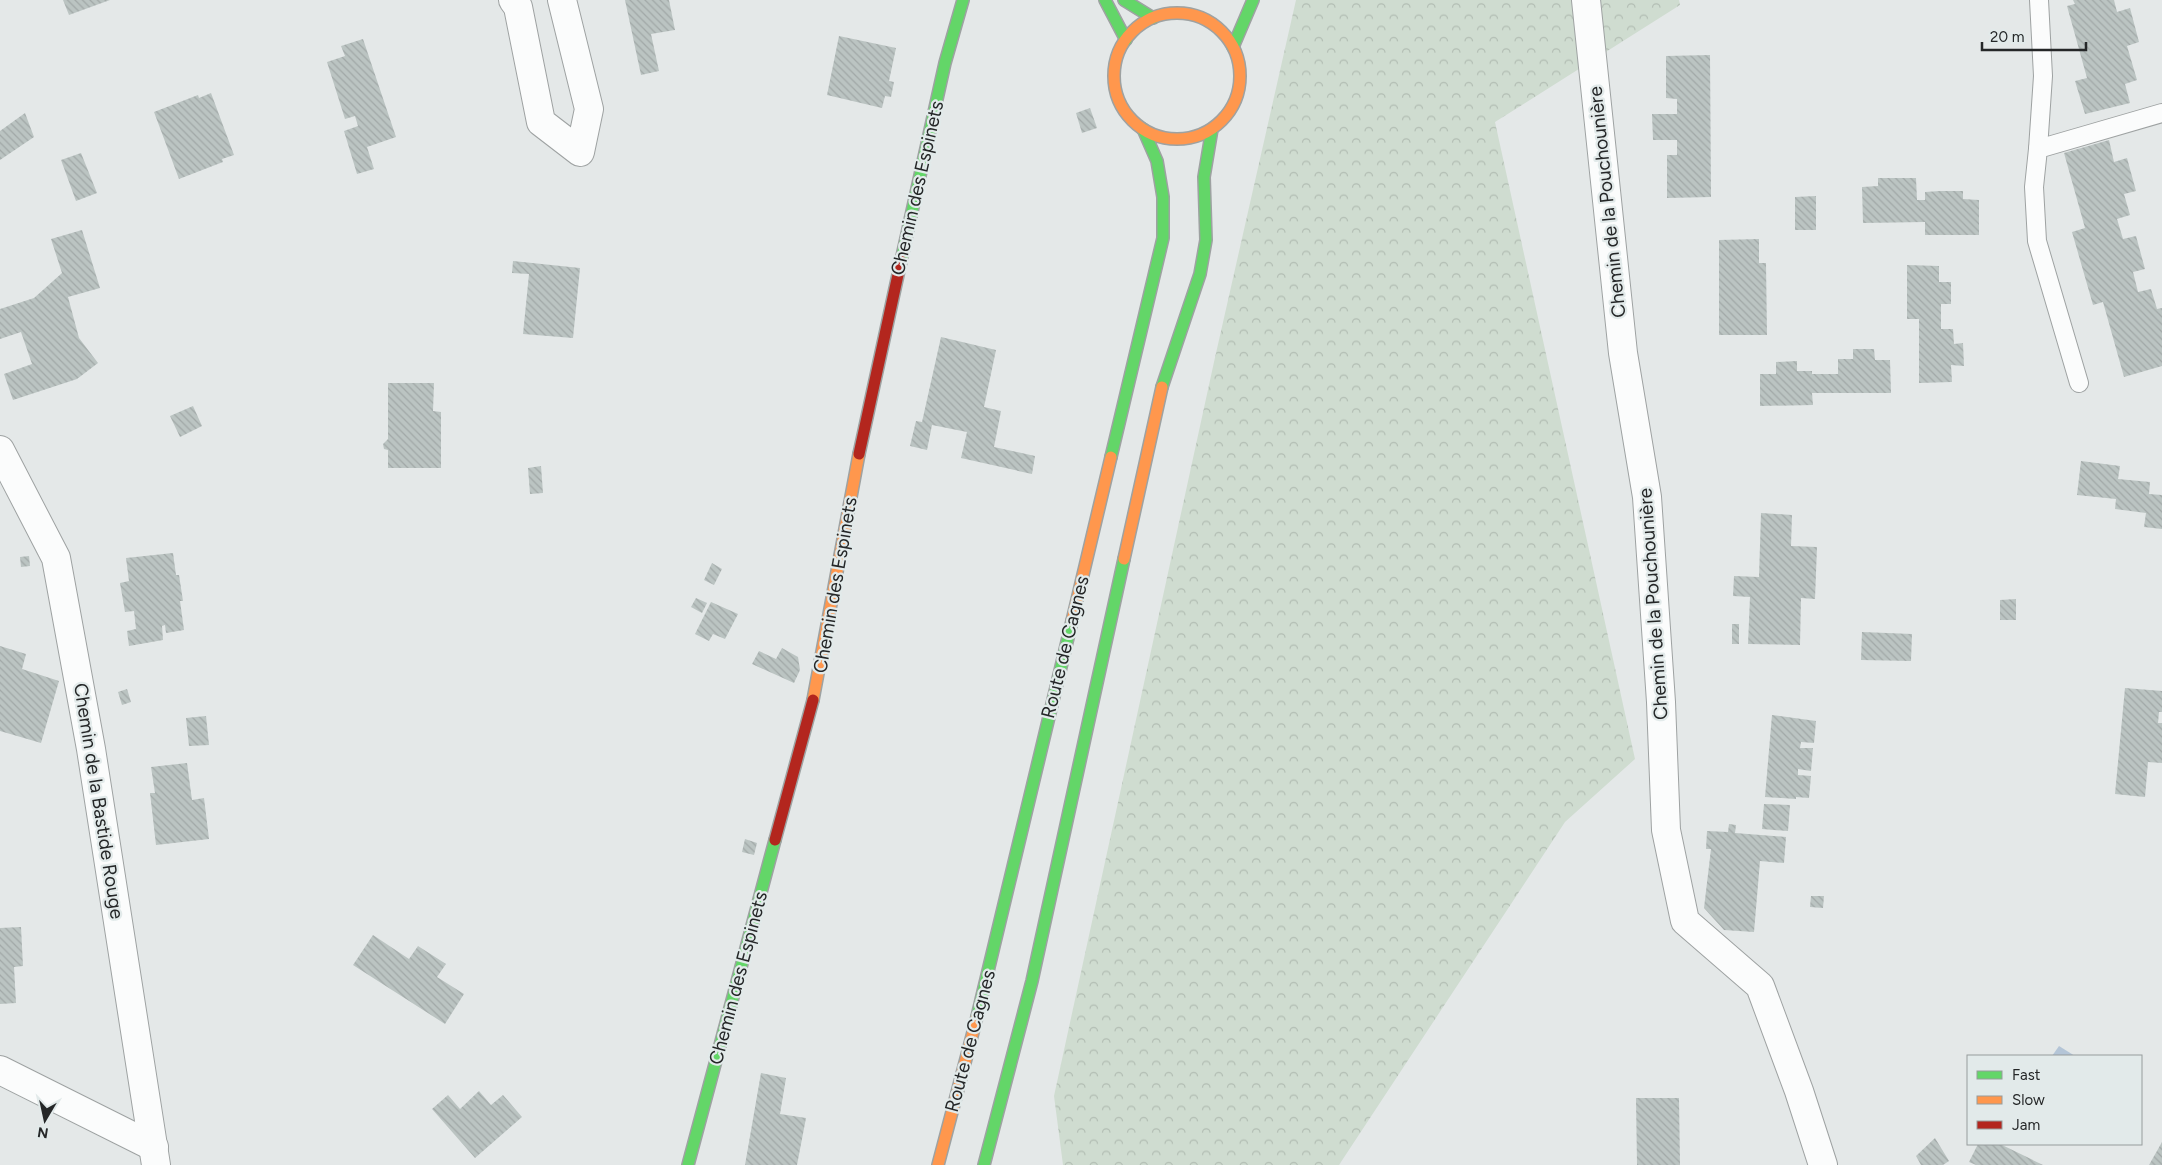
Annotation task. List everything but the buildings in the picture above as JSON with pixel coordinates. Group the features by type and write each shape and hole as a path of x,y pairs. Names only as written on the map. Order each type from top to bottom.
{"main road":[{"name":"Chemin des Espinets","path":"688,1165 814,695 864,428 945,63 963,0"},
{"path":"1105,0 1126,40"},
{"path":"1124,0 1154,18"},
{"path":"1233,47 1254,0"},
{"path":"1182,14 1194,5"},
{"path":"1182,14 1203,19 1220,30 1233,47 1240,69 1239,92 1228,113 1212,129 1196,137 1178,139 1160,137 1143,129 1128,116 1118,98 1114,78 1117,58 1126,40 1143,24 1154,18 1182,14"},
{"name":"Route de Cagnes","path":"938,1165 988,974 1163,238 1163,197 1157,162 1143,129"},
{"name":"Route de Cagnes","path":"984,1165 1032,981 1163,381 1200,274 1206,240 1204,177 1212,129"}],"street":[{"path":"513,0 518,7 540,122 580,152 589,109 562,0"},
{"name":"Chemin de la Pouchounière","path":"1586,0 1623,353 1647,497 1668,839 1685,921 1760,986 1799,1091 1823,1165"},
{"name":"Chemin de la Bastide Rouge","path":"0,450 56,558 91,749 155,1156"},
{"path":"0,1070 155,1156"}],"lane":[{"path":"2039,0 2043,76 2034,187 2038,242 2079,383"},
{"path":"2038,149 2162,113"}],"green space":[{"path":"1296,0 1679,0 1680,5 1495,122 1635,759 1565,822 1339,1165 1063,1165 1054,1096 1214,362"}],"water":[{"path":"2059,1046 2073,1055 2053,1055"}],"traffic: fast":[{"path":"901,261 945,63 963,0"},
{"path":"1105,0 1126,40"},
{"path":"1124,0 1153,18"},
{"path":"1233,47 1253,0"},
{"path":"1111,457 1163,238 1163,197 1157,161 1143,129"},
{"path":"1162,387 1200,274 1206,240 1204,177 1212,129"},
{"path":"984,1165 1032,981 1124,559"},
{"path":"977,1017 1072,621"},
{"path":"688,1165 775,840"}],"traffic: slow":[{"path":"1177,13 1201,18 1221,32 1235,52 1240,76 1235,100 1221,120 1201,134 1177,139 1153,134 1133,120 1119,100 1114,76 1119,52 1133,32 1153,18 1177,13"},
{"path":"1124,559 1162,387"},
{"path":"813,700 859,454"},
{"path":"1072,621 1111,457"},
{"path":"938,1165 977,1017"}],"traffic: jam":[{"path":"859,454 901,261"},
{"path":"775,840 813,700"}]}
